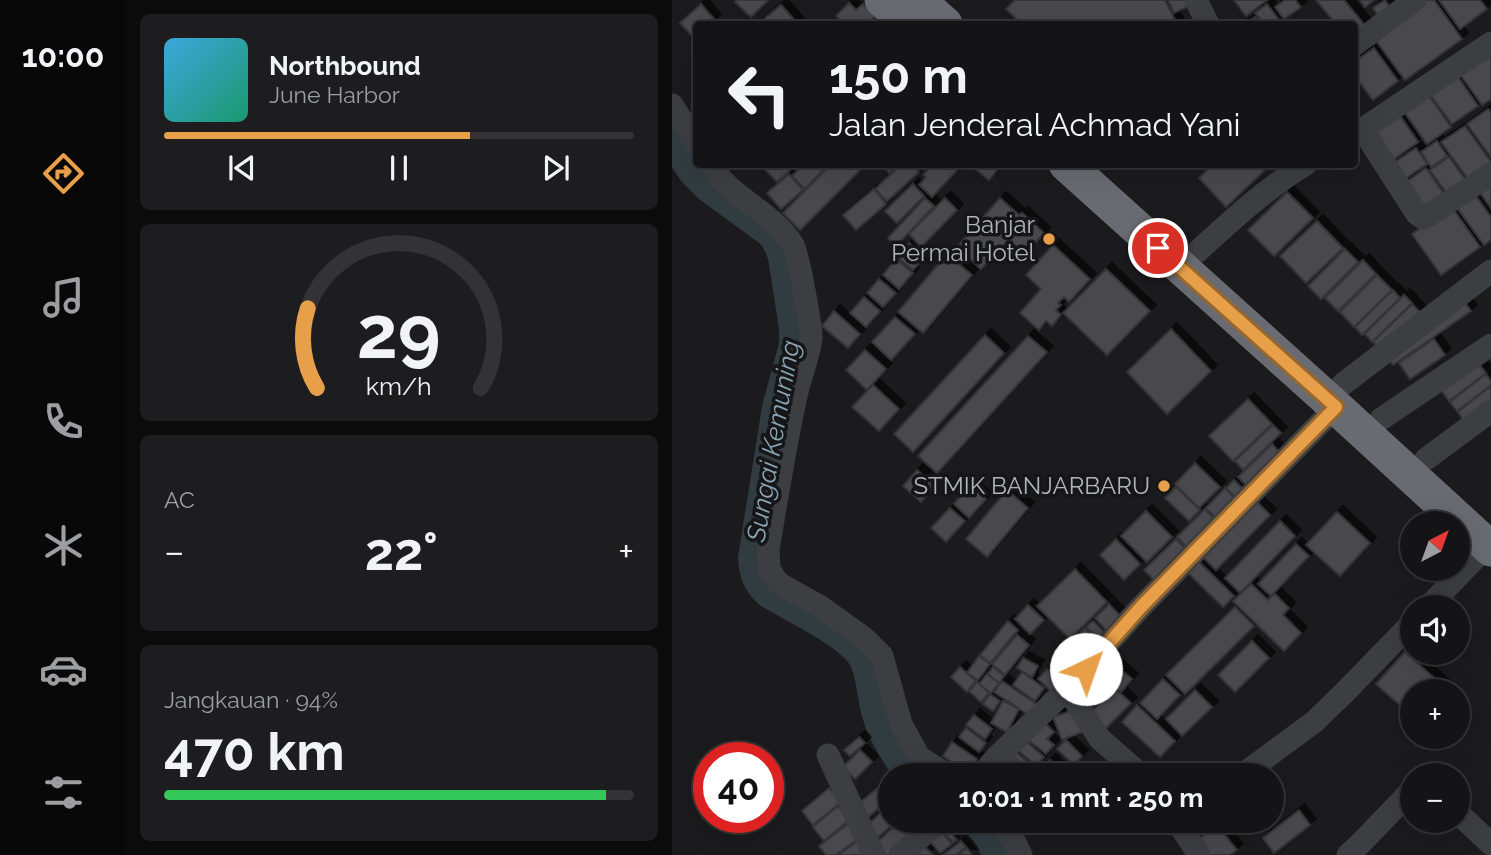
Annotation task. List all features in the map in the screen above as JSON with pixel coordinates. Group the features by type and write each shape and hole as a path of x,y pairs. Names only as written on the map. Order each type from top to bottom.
{"highway":[{"path":"882,0 906,21"},
{"path":"918,0 942,21"},
{"path":"1071,168 1339,396 1381,419 1426,459 1490,538"},
{"path":"1104,168 1197,252 1339,396 1490,538"}],"street":[{"path":"1196,0 1206,21"},
{"path":"1358,42 1415,0"},
{"path":"1491,43 1359,132 1423,218 1491,174"},
{"path":"672,105 693,138"},
{"path":"711,168 717,177 775,222 796,250 811,337 796,395 768,549 769,569 778,583 821,607 864,638 882,656 901,724 919,757 928,763"},
{"path":"1197,252 1246,207 1276,172"},
{"path":"992,763 1067,689 1339,396 1491,271"},
{"path":"1381,419 1491,345"},
{"path":"1426,459 1491,411"},
{"path":"1439,595 1490,538"},
{"path":"1258,763 1314,722 1400,635"},
{"path":"1067,689 1100,739 1127,763"},
{"path":"828,755 874,855"},
{"path":"998,756 1006,763"},
{"path":"1348,855 1400,802"},
{"path":"1470,824 1491,844"},
{"path":"900,855 926,833"},
{"path":"1008,833 1021,855"},
{"path":"1185,833 1199,855"}],"building":[{"path":"768,0 751,17 735,2"},
{"path":"1015,0 1165,0 1176,21 1019,21 1006,9"},
{"path":"1168,0 1191,0 1193,4 1174,13"},
{"path":"1234,0 1267,0 1246,16"},
{"path":"1285,0 1295,0 1301,7 1284,19 1275,7"},
{"path":"1316,0 1344,0 1367,28 1358,35 1358,21 1334,21"},
{"path":"1360,0 1374,0 1365,7"},
{"path":"1385,0 1391,9 1379,17 1373,8"},
{"path":"1419,0 1434,0 1462,39 1405,80 1371,34"},
{"path":"1439,0 1480,0 1487,9 1460,29"},
{"path":"849,3 856,10 863,4 875,17 870,21 841,21 836,16"},
{"path":"701,4 715,20 693,21 693,37 680,23"},
{"path":"1267,4 1279,20 1262,21 1255,13"},
{"path":"781,5 795,21 762,21"},
{"path":"1374,48 1398,81 1373,100 1358,80 1358,59"},
{"path":"1491,48 1491,99 1482,105 1457,70"},
{"path":"1456,74 1478,106 1452,124 1429,93"},
{"path":"1426,92 1451,127 1427,144 1402,109"},
{"path":"1488,109 1491,112 1491,157 1467,124"},
{"path":"1397,111 1418,142 1390,162 1368,131"},
{"path":"1465,126 1491,162 1469,180 1441,142"},
{"path":"1437,141 1447,156 1431,167 1421,152"},
{"path":"1416,148 1427,164 1403,180 1392,164"},
{"path":"1449,157 1467,182 1448,195 1430,170"},
{"path":"764,168 792,168 777,182"},
{"path":"800,168 823,170 805,189 792,176"},
{"path":"827,168 862,168 800,230 783,213"},
{"path":"898,168 916,168 919,172 887,201 875,189"},
{"path":"929,168 959,168 932,197 919,185 926,177 923,175"},
{"path":"974,168 999,168 989,180"},
{"path":"1209,168 1266,169 1226,207 1199,178"},
{"path":"1426,168 1446,197 1426,212 1405,183"},
{"path":"789,174 803,190 781,209 767,193"},
{"path":"1491,180 1491,208 1478,190"},
{"path":"913,184 924,196 897,223 885,211"},
{"path":"874,189 886,204 856,230 843,215"},
{"path":"1287,192 1313,218 1274,256 1248,230"},
{"path":"1473,192 1491,217 1491,240 1484,245 1455,205"},
{"path":"925,198 934,206 896,246 888,238"},
{"path":"945,198 957,210 921,247 909,234"},
{"path":"1000,198 1044,233 1025,255 1008,240 981,269 957,247"},
{"path":"1451,206 1480,247 1441,275 1412,234"},
{"path":"1317,221 1343,248 1306,283 1280,256"},
{"path":"909,243 925,257 913,270 897,257"},
{"path":"1053,245 1090,279 1069,302 1064,297 1058,303 1061,305 1056,310 1061,315 1052,326 1046,321 1039,330 1020,313 1041,289 1026,275"},
{"path":"1345,249 1358,262 1321,299 1308,286"},
{"path":"947,254 972,275 923,333 898,312"},
{"path":"896,259 913,273 899,289 883,275"},
{"path":"1363,260 1376,274 1338,311 1325,298"},
{"path":"1106,269 1150,311 1107,355 1063,313"},
{"path":"1377,275 1392,290 1354,327 1340,312"},
{"path":"879,279 896,293 883,307 867,293"},
{"path":"1393,290 1400,298 1362,335 1355,327"},
{"path":"1404,295 1412,303 1372,342 1365,334"},
{"path":"864,297 880,311 866,327 850,313"},
{"path":"1461,297 1471,311 1393,365 1384,353"},
{"path":"1412,304 1425,317 1380,349 1373,342"},
{"path":"834,311 860,334 848,348 822,326"},
{"path":"895,317 915,334 891,360 872,342"},
{"path":"1171,329 1211,371 1167,414 1127,372"},
{"path":"985,335 1004,353 913,452 894,434"},
{"path":"1028,336 1047,352 937,473 918,456"},
{"path":"1434,339 1445,355 1410,379 1399,363"},
{"path":"865,350 886,369 867,390 846,370"},
{"path":"1479,364 1486,373 1449,401 1442,391"},
{"path":"1486,374 1491,385 1457,411 1450,402"},
{"path":"873,385 899,409 879,431 852,407"},
{"path":"1491,386 1491,400 1464,421 1458,412"},
{"path":"1248,399 1272,424 1233,461 1209,436"},
{"path":"1273,425 1281,433 1243,470 1235,461"},
{"path":"1272,444 1282,455 1249,488 1238,477"},
{"path":"1195,463 1220,487 1199,508 1175,484"},
{"path":"917,470 935,486 921,502 903,486"},
{"path":"1234,480 1247,493 1239,501 1226,488"},
{"path":"970,485 986,499 969,518 954,504"},
{"path":"1176,487 1200,510 1189,521 1165,498"},
{"path":"1225,488 1238,502 1219,521 1206,508"},
{"path":"1007,490 1028,508 987,557 966,539"},
{"path":"1254,499 1270,515 1216,570 1200,554"},
{"path":"950,508 965,521 946,542 931,528"},
{"path":"1205,509 1217,522 1190,550 1177,537"},
{"path":"1146,511 1172,537 1147,562 1121,536"},
{"path":"1337,512 1370,543 1340,576 1306,545"},
{"path":"1280,521 1295,536 1240,593 1225,578"},
{"path":"1116,539 1140,564 1124,580 1100,555"},
{"path":"1176,539 1186,549 1155,581 1144,570"},
{"path":"1296,544 1309,556 1271,596 1258,584"},
{"path":"1195,558 1234,596 1223,607 1184,569"},
{"path":"1075,569 1107,602 1070,639 1037,606"},
{"path":"1251,584 1268,600 1274,593 1289,608 1283,615 1301,633 1284,651 1233,601"},
{"path":"1109,604 1123,619 1109,633 1095,618"},
{"path":"1028,605 1044,620 1030,634 1015,619"},
{"path":"1235,607 1254,626 1185,694 1166,675"},
{"path":"1008,621 1018,630 990,663 980,655"},
{"path":"1093,621 1108,636 1101,642 1086,627"},
{"path":"1085,628 1100,643 1094,649 1079,634"},
{"path":"1017,635 1029,645 1005,675 992,664"},
{"path":"1076,636 1093,652 1074,673 1060,659 1068,650 1065,647"},
{"path":"1252,641 1269,658 1235,692 1218,675"},
{"path":"979,656 990,664 978,680 967,673"},
{"path":"1105,656 1132,679 1121,692 1094,669"},
{"path":"1023,658 1038,666 1032,677 1017,668"},
{"path":"1400,658 1400,665 1420,665 1435,679 1400,679 1400,705 1376,684"},
{"path":"1057,661 1071,674 1064,681 1050,669"},
{"path":"960,667 976,681 967,692 951,677"},
{"path":"993,667 1004,676 999,683 988,674"},
{"path":"1047,669 1062,684 1053,693 1038,679"},
{"path":"1097,671 1109,682 1094,700 1081,689"},
{"path":"1022,672 1044,688 1035,701 1013,685"},
{"path":"987,674 999,683 991,693 979,684"},
{"path":"1163,679 1180,695 1157,719 1140,703"},
{"path":"1002,681 1039,706 1032,717 994,692"},
{"path":"977,682 989,693 981,702 969,691"},
{"path":"1110,684 1131,703 1100,734 1089,714 1098,705 1094,701"},
{"path":"1195,690 1212,707 1182,736 1166,719"},
{"path":"990,694 1000,701 993,711 983,704"},
{"path":"1003,701 1019,709 1007,732 991,723"},
{"path":"1137,705 1175,741 1160,757 1122,722"},
{"path":"1074,710 1082,732 1062,740 1053,717"},
{"path":"974,715 992,729 985,739 966,725"},
{"path":"1043,721 1054,732 1047,739 1054,745 1046,754 1027,739"},
{"path":"966,728 986,743 979,752 959,737"},
{"path":"859,737 865,743 850,756 844,750"},
{"path":"1066,740 1082,756 1076,763 1072,763 1057,749"},
{"path":"1026,741 1044,757 1039,763 1033,763 1018,750"},
{"path":"952,742 977,759 974,763 953,763 943,756"},
{"path":"860,750 872,762 855,779 843,767"},
{"path":"1016,752 1029,763 1013,763 1009,760"},
{"path":"829,788 841,802 813,825 802,811"},
{"path":"878,788 878,809 865,820 854,807"},
{"path":"838,806 849,820 824,841 813,827"},
{"path":"1299,810 1310,825 1274,853 1263,838 1269,833 1284,833 1284,822"},
{"path":"878,816 878,833 883,833 876,839 865,827"},
{"path":"848,824 859,838 836,855 826,855 819,846"},
{"path":"887,833 914,833 890,855 883,855 874,845"},
{"path":"933,833 943,833 952,844 940,853 927,838"},
{"path":"944,833 951,833 957,840 953,843"},
{"path":"1207,833 1223,833 1237,850 1230,855 1209,855 1198,840"},
{"path":"859,840 867,855 839,855"},
{"path":"961,841 966,847 956,855 943,855"},
{"path":"924,846 933,855 917,855"},
{"path":"967,848 972,855 958,855"}],"waterway":[{"name":"Sungai Kemuning","path":"672,131 683,157 694,173 708,187 772,234 783,257 794,328 794,345 777,408 753,558 756,574 770,594 831,629 860,653 869,674 875,707 883,730 902,763"},
{"name":"Sungai Kemuning","path":"984,833 1001,855"}],"place":[{"name":"Banjar Permai Hotel","path":"1049,239"},
{"name":"STMIK BANJARBARU","path":"1164,486"}],"route":[{"path":"1086,669 1141,607 1336,407 1158,248"}]}
